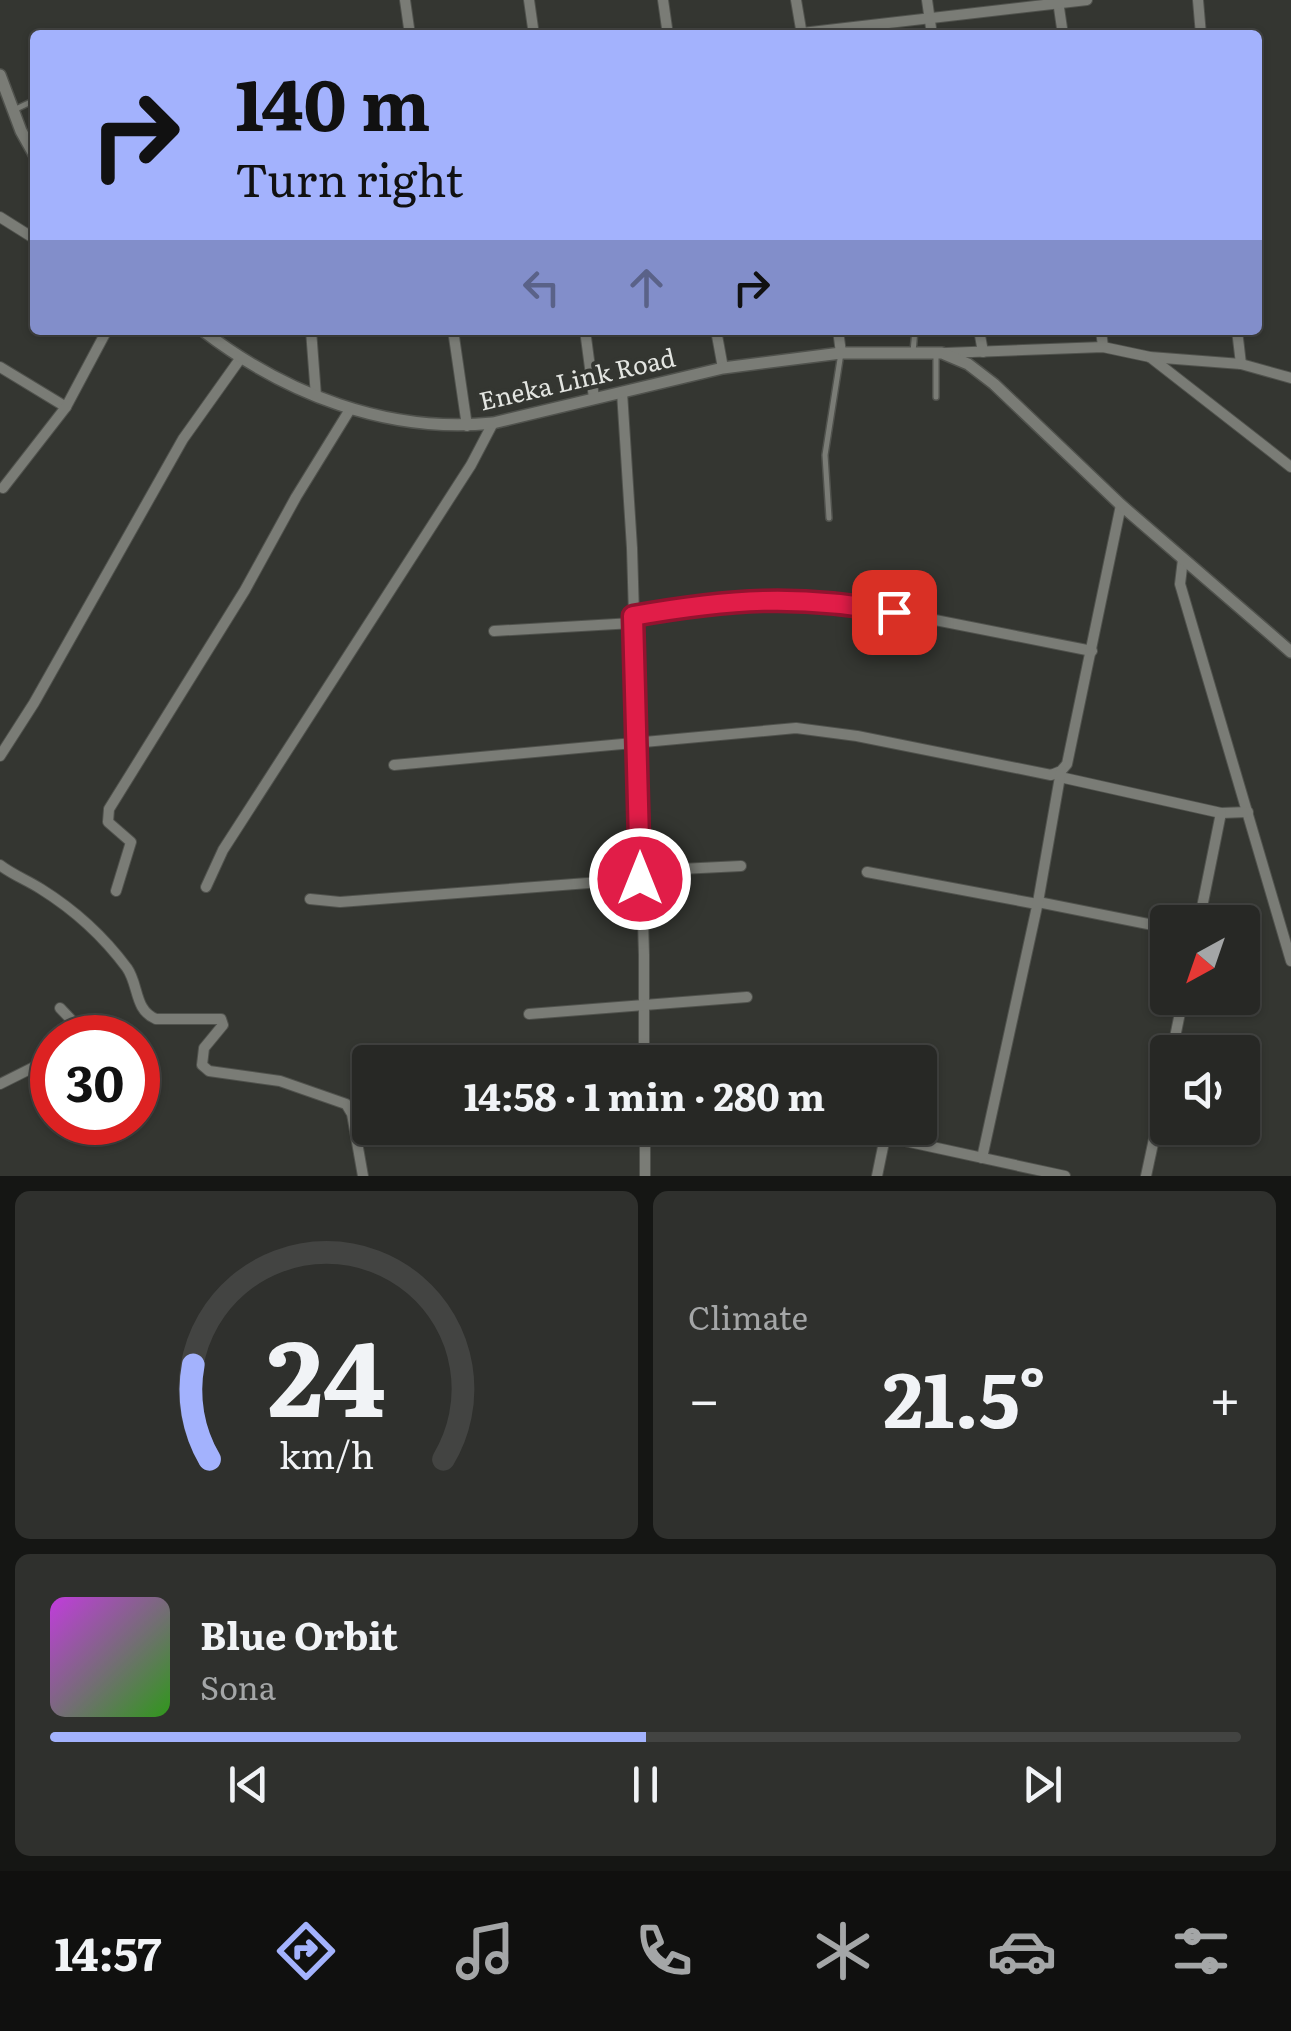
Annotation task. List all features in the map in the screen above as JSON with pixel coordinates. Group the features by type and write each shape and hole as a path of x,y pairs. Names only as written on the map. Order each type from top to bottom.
{"street":[{"path":"405,0 409,30"},
{"path":"529,0 533,30"},
{"path":"663,0 667,30"},
{"path":"796,0 801,30"},
{"path":"926,0 931,30"},
{"path":"836,30 1087,0"},
{"path":"1198,0 1201,30"},
{"path":"1058,2 1062,30"},
{"path":"0,75 30,146"},
{"path":"0,217 30,236"},
{"path":"4,488 66,407 104,335"},
{"name":"Eneka Link Road","path":"209,335 240,359 349,411 467,426 494,423 723,368 841,353 939,353 968,364 994,384 1122,505 1291,652"},
{"path":"311,335 316,396"},
{"path":"454,335 467,426"},
{"path":"585,335 594,398"},
{"path":"717,335 723,368"},
{"path":"839,335 841,353"},
{"path":"980,335 983,352"},
{"path":"1102,335 1103,347"},
{"path":"1238,335 1241,364"},
{"path":"939,353 1103,347 1150,358 1241,364 1291,378"},
{"path":"1150,358 1291,467"},
{"path":"0,756 182,439 240,359"},
{"path":"0,367 66,407"},
{"path":"622,392 632,548 644,1045"},
{"path":"116,891 131,842 108,822 109,809 245,590 349,411"},
{"path":"206,887 224,850 494,423"},
{"path":"982,1158 1037,903 1060,774 1067,764 1122,505"},
{"path":"1183,560 1180,584 1291,960"},
{"path":"494,631 633,620 706,603 834,600 1092,651"},
{"path":"394,765 637,745 680,737 810,729 1060,774 1221,813 1248,812"},
{"path":"1202,905 1221,813"},
{"path":"0,866 41,889 90,928 128,970 147,1015 156,1019 222,1019 223,1025 202,1052 202,1065 209,1071 280,1080 346,1104 352,1114 363,1176"},
{"path":"310,899 340,902 741,866"},
{"path":"867,872 1150,925"},
{"path":"529,1014 747,997"},
{"path":"60,1008 67,1015"},
{"path":"0,1084 30,1069"},
{"path":"645,1145 646,1176"},
{"path":"878,1176 884,1145"},
{"path":"922,1145 1065,1176"},
{"path":"1146,1176 1153,1145"}],"lane":[{"path":"13,110 30,102"},
{"path":"912,352 914,335"},
{"path":"828,518 826,445 841,353"},
{"path":"936,397 939,353"}],"route":[{"path":"640,879 633,616 706,603 775,599 834,600 894,612"}]}
